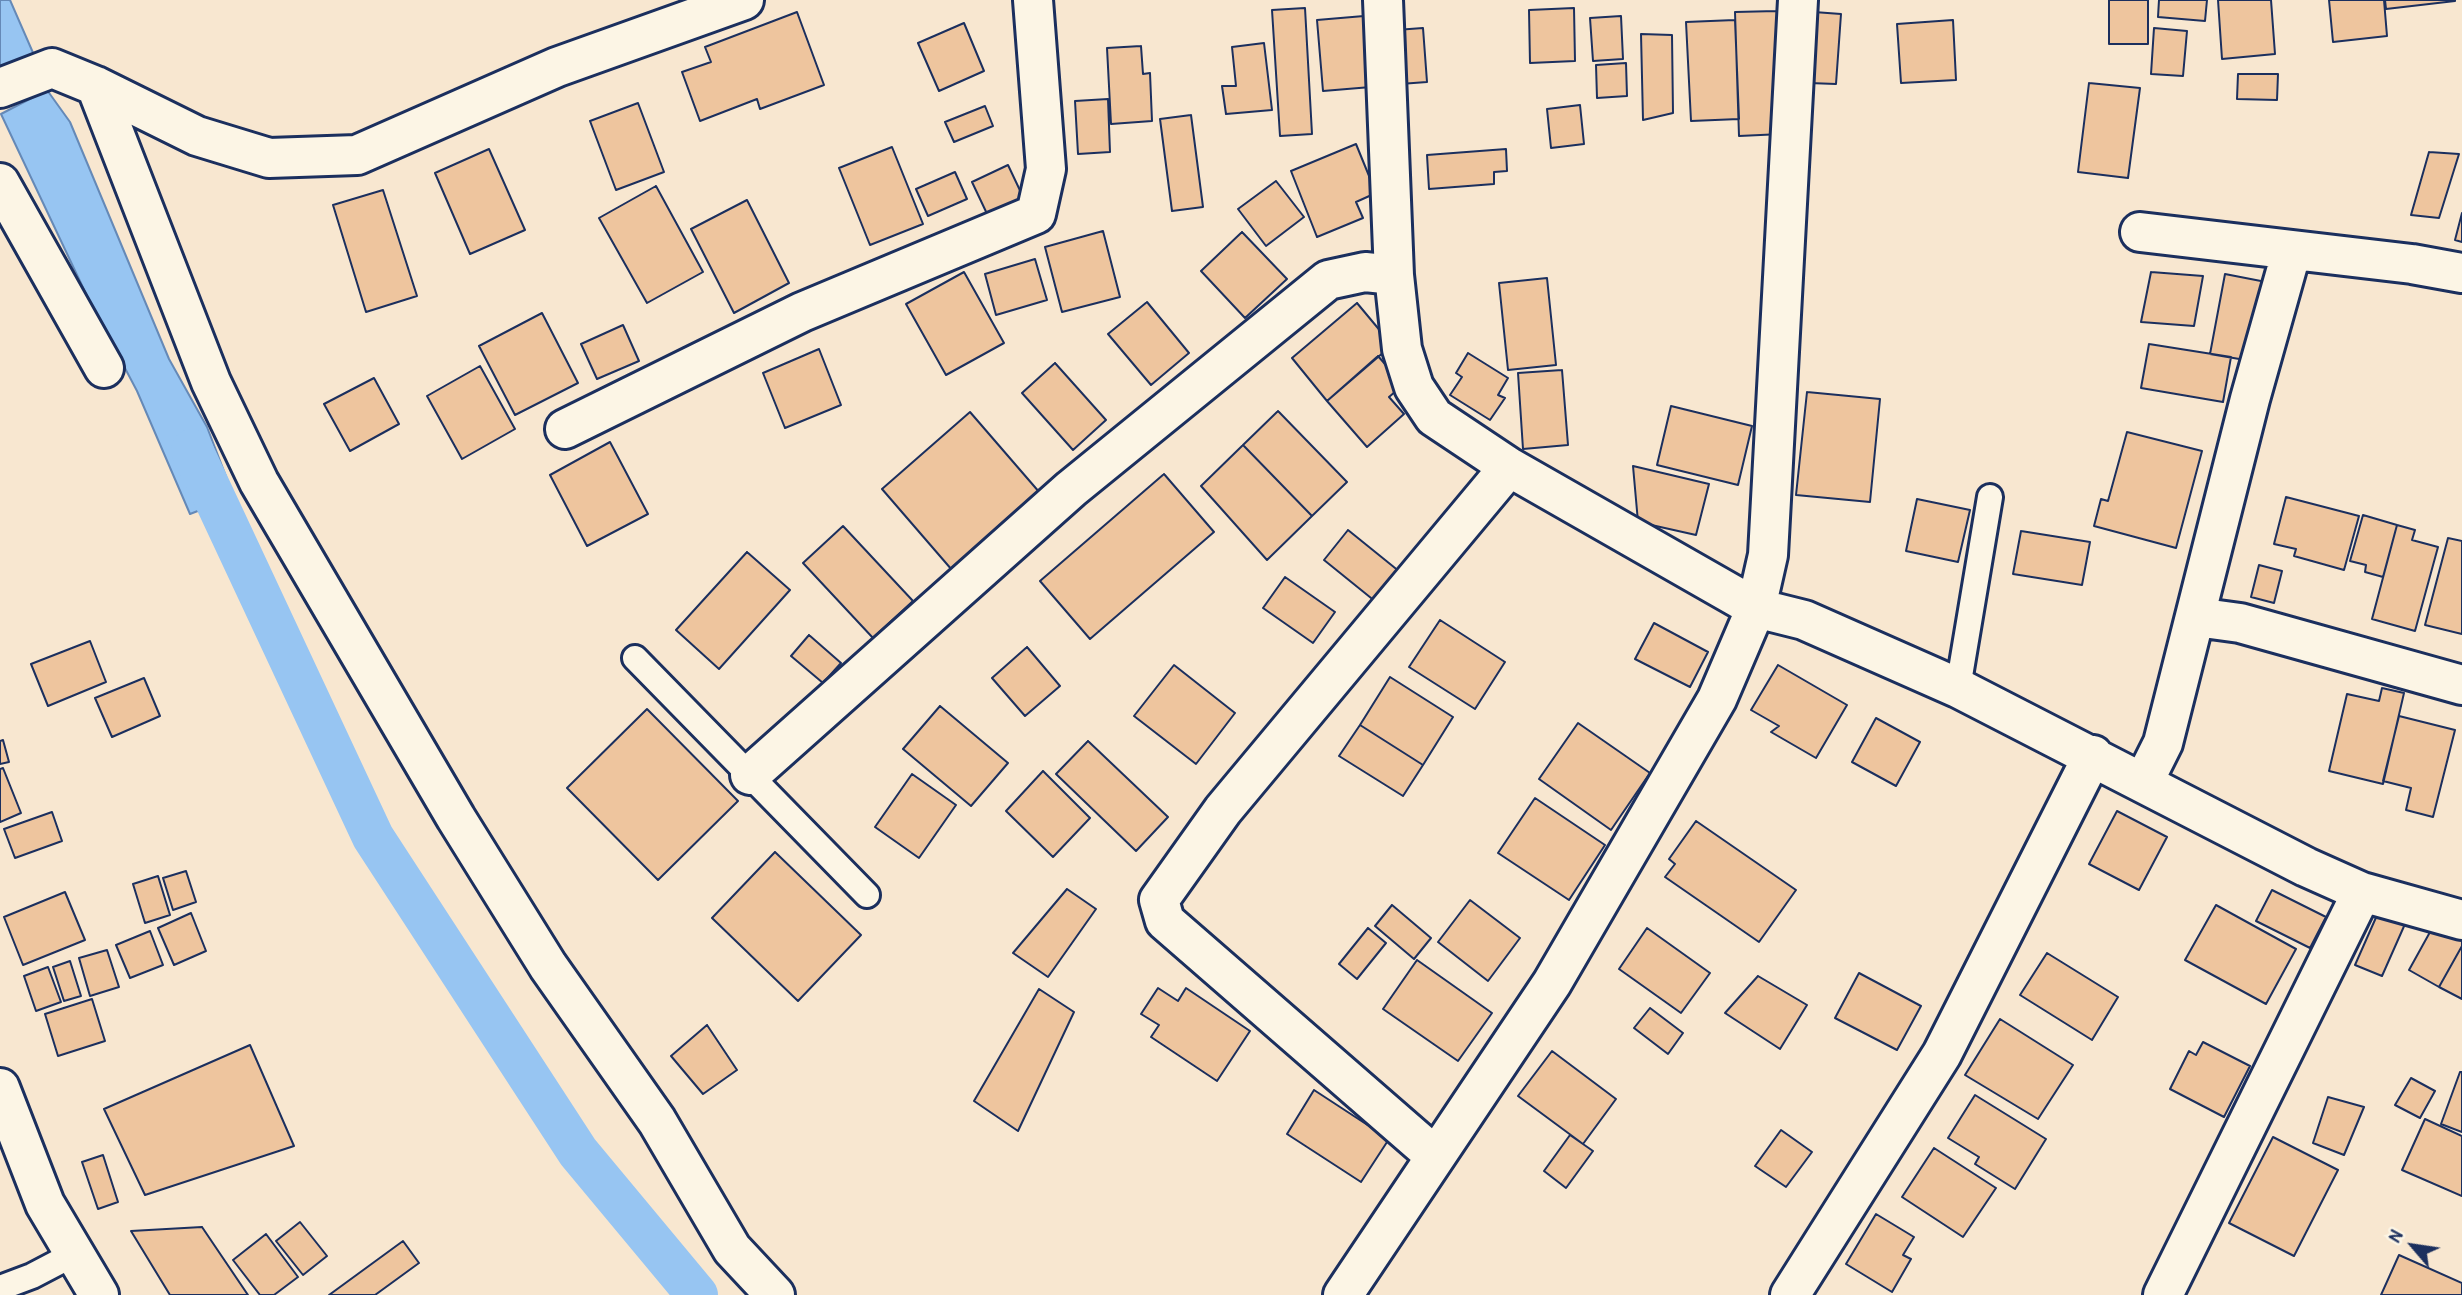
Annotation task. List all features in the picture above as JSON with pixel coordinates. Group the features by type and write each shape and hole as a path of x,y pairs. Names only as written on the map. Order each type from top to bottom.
{"street":[{"path":"0,88 52,68 96,86 197,136 269,158 356,155 558,67 744,0"},
{"path":"565,429 803,312 1036,214 1046,169 1034,0"},
{"path":"1383,0 1394,275 1402,349 1414,387 1434,417 1510,467 1756,608 1804,620 1958,688 2093,755 2306,867 2362,892 2462,920"},
{"path":"1343,1295 1552,983 1656,809 1717,699 1756,608 1769,555 1798,0"},
{"path":"96,86 211,382 260,482 456,818 548,966 657,1121 732,1249 775,1295"},
{"path":"0,183 104,369"},
{"path":"2140,232 2412,264 2462,273"},
{"path":"2144,782 2163,743 2250,399 2291,250"},
{"path":"750,775 1071,489 1328,280 1365,272 1394,275"},
{"path":"1435,1156 1165,921 1159,900 1223,810 1510,467"},
{"path":"2196,617 2240,623 2462,685"},
{"path":"1790,1295 1942,1054 2093,755"},
{"path":"2163,1295 2362,892"},
{"path":"0,1088 45,1204 99,1295"}],"lane":[{"path":"1958,688 1990,497"},
{"path":"635,658 867,895"},
{"path":"0,1288 32,1276 74,1254"}],"water":[{"path":"0,0 10,0 34,55 0,71"},
{"path":"47,90 70,122 169,359 207,427 234,497 190,514 137,391 87,296 1,114"}],"building":[{"path":"2109,0 2148,0 2148,44 2109,44"},
{"path":"2159,0 2207,0 2205,21 2158,17"},
{"path":"2218,0 2271,0 2275,54 2222,59"},
{"path":"2329,0 2384,0 2387,36 2333,42"},
{"path":"2385,0 2455,0 2455,1 2386,9"},
{"path":"1305,8 1312,134 1280,136 1272,10"},
{"path":"1574,8 1575,61 1530,63 1529,10"},
{"path":"1777,11 1782,134 1739,136 1735,12"},
{"path":"797,12 824,85 760,109 757,99 700,121 682,72 711,62 705,47"},
{"path":"1814,12 1841,14 1836,84 1809,83"},
{"path":"1364,16 1371,87 1323,91 1317,20"},
{"path":"1621,16 1623,59 1593,61 1590,18"},
{"path":"1735,20 1739,119 1691,121 1686,22"},
{"path":"1953,20 1956,80 1901,83 1897,24"},
{"path":"964,23 984,71 939,91 918,43"},
{"path":"1423,28 1427,82 1400,84 1396,30"},
{"path":"2154,28 2187,31 2183,76 2151,74"},
{"path":"1641,34 1672,35 1673,113 1643,120"},
{"path":"1264,43 1272,110 1226,114 1222,86 1236,86 1232,47"},
{"path":"1141,46 1143,74 1150,73 1152,121 1111,124 1107,48"},
{"path":"1626,63 1627,96 1597,98 1596,65"},
{"path":"2238,74 2278,74 2277,100 2237,99"},
{"path":"2089,83 2140,88 2128,178 2078,172"},
{"path":"1108,99 1110,152 1078,154 1075,101"},
{"path":"638,103 664,172 616,190 590,121"},
{"path":"1580,105 1584,144 1551,148 1547,109"},
{"path":"985,106 993,126 954,142 945,122"},
{"path":"1191,115 1203,207 1172,211 1160,119"},
{"path":"1356,144 1376,193 1356,202 1363,218 1317,237 1291,171"},
{"path":"892,147 923,224 870,245 839,168"},
{"path":"489,149 525,230 470,254 435,173"},
{"path":"1506,149 1507,171 1494,172 1494,184 1429,189 1427,155"},
{"path":"2429,152 2459,154 2439,218 2411,215"},
{"path":"1008,165 1025,201 989,218 972,182"},
{"path":"955,172 967,199 928,216 916,189"},
{"path":"1276,181 1304,217 1266,246 1238,209"},
{"path":"656,186 703,272 647,303 599,218"},
{"path":"383,190 417,296 366,312 333,205"},
{"path":"747,200 789,283 734,313 691,229"},
{"path":"2462,213 2462,242 2455,240"},
{"path":"1103,231 1120,297 1062,312 1045,247"},
{"path":"1242,232 1287,279 1245,318 1201,271"},
{"path":"1035,259 1047,300 996,315 985,274"},
{"path":"964,272 1004,343 946,375 906,304"},
{"path":"2151,272 2203,276 2194,326 2141,322"},
{"path":"2225,274 2266,282 2251,361 2210,354"},
{"path":"1547,278 1556,365 1508,370 1499,283"},
{"path":"1147,302 1189,353 1151,385 1108,334"},
{"path":"1357,303 1392,345 1327,401 1292,358"},
{"path":"542,313 578,383 515,415 479,346"},
{"path":"623,325 639,361 597,379 581,344"},
{"path":"2149,344 2231,357 2223,402 2141,388"},
{"path":"819,349 841,405 785,428 763,373"},
{"path":"1468,353 1508,378 1498,395 1505,398 1490,420 1450,395 1462,377 1456,373"},
{"path":"1378,356 1403,385 1389,397 1404,414 1367,447 1327,401"},
{"path":"1055,363 1106,420 1073,450 1022,393"},
{"path":"480,366 515,429 462,459 427,396"},
{"path":"1562,370 1568,445 1523,449 1518,373"},
{"path":"374,378 399,424 350,451 324,404"},
{"path":"1807,392 1880,399 1870,502 1796,495"},
{"path":"1671,406 1752,426 1738,485 1657,465"},
{"path":"1278,411 1347,482 1312,516 1243,445"},
{"path":"970,412 1040,493 952,570 882,489"},
{"path":"2127,432 2202,451 2176,548 2094,526 2101,499 2108,501"},
{"path":"610,442 648,514 587,546 550,475"},
{"path":"1243,445 1312,516 1267,560 1201,486"},
{"path":"1633,466 1709,484 1696,535 1638,522"},
{"path":"1164,474 1214,532 1090,639 1040,581"},
{"path":"2286,497 2359,516 2344,570 2294,556 2296,549 2274,544"},
{"path":"1917,499 1970,510 1958,562 1906,551"},
{"path":"2363,515 2397,525 2383,577 2365,572 2366,565 2350,561"},
{"path":"2397,525 2415,530 2412,540 2438,547 2415,631 2372,619"},
{"path":"843,526 913,601 873,638 803,563"},
{"path":"1348,530 1400,572 1376,602 1324,560"},
{"path":"2021,531 2090,542 2082,585 2013,574"},
{"path":"2448,538 2462,541 2462,634 2425,625"},
{"path":"747,552 790,590 719,669 676,630"},
{"path":"2259,565 2282,571 2274,603 2251,597"},
{"path":"1285,577 1335,612 1313,643 1263,608"},
{"path":"1440,620 1505,662 1475,709 1409,667"},
{"path":"1654,623 1708,652 1690,687 1635,659"},
{"path":"809,635 841,663 823,683 791,656"},
{"path":"90,641 106,682 48,706 31,664"},
{"path":"1027,647 1060,686 1025,716 992,678"},
{"path":"1174,665 1235,713 1196,764 1134,716"},
{"path":"1778,665 1847,705 1816,758 1771,732 1779,726 1751,710"},
{"path":"1390,677 1453,717 1423,765 1360,725"},
{"path":"144,678 160,716 112,737 95,698"},
{"path":"2382,688 2404,693 2383,784 2329,771 2347,694 2379,701"},
{"path":"940,706 1008,763 971,806 903,749"},
{"path":"647,709 738,801 658,880 567,788"},
{"path":"2399,716 2455,730 2433,817 2406,810 2411,788 2383,781"},
{"path":"1876,718 1920,742 1896,786 1852,762"},
{"path":"1578,723 1650,773 1611,830 1539,779"},
{"path":"1360,725 1423,765 1403,796 1339,756"},
{"path":"3,740 9,762 0,764 0,741"},
{"path":"1088,741 1168,817 1136,851 1056,774"},
{"path":"3,768 21,813 0,822 0,769"},
{"path":"1043,771 1090,818 1053,857 1006,811"},
{"path":"912,774 956,805 919,858 875,827"},
{"path":"1535,798 1605,845 1569,900 1498,853"},
{"path":"2117,811 2167,837 2139,890 2089,864"},
{"path":"52,812 62,841 15,858 4,829"},
{"path":"1696,821 1796,890 1759,942 1665,877 1675,864 1669,859"},
{"path":"775,852 861,935 798,1001 712,918"},
{"path":"186,871 196,902 173,910 163,878"},
{"path":"158,876 170,915 145,923 133,884"},
{"path":"1067,889 1096,909 1048,977 1013,953"},
{"path":"2272,890 2326,917 2310,948 2256,921"},
{"path":"65,892 85,940 23,965 4,917"},
{"path":"1470,900 1520,938 1488,981 1438,942"},
{"path":"1392,905 1431,938 1414,959 1375,926"},
{"path":"2216,905 2296,949 2266,1004 2185,960"},
{"path":"191,913 206,951 174,965 158,928"},
{"path":"2378,913 2405,924 2382,976 2355,965"},
{"path":"2435,923 2462,938 2462,946 2439,987 2409,970"},
{"path":"1368,928 1386,943 1357,979 1339,964"},
{"path":"1647,928 1710,973 1681,1013 1619,969"},
{"path":"150,931 163,965 130,978 116,945"},
{"path":"2462,946 2462,999 2439,987"},
{"path":"107,950 119,987 90,996 79,958"},
{"path":"2047,953 2118,997 2092,1040 2020,995"},
{"path":"1417,960 1492,1013 1458,1061 1383,1009"},
{"path":"70,961 81,996 64,1001 53,967"},
{"path":"48,967 61,1002 36,1011 24,976"},
{"path":"1859,973 1921,1006 1897,1050 1835,1018"},
{"path":"1758,976 1807,1005 1780,1049 1725,1013"},
{"path":"1158,988 1178,1001 1186,988 1250,1031 1217,1081 1151,1037 1159,1025 1141,1014"},
{"path":"1039,989 1074,1012 1018,1131 974,1101"},
{"path":"92,999 105,1041 58,1056 45,1014"},
{"path":"1650,1008 1683,1033 1668,1054 1634,1028"},
{"path":"2000,1019 2073,1065 2038,1119 1965,1075"},
{"path":"707,1025 737,1070 703,1094 671,1056"},
{"path":"2203,1042 2250,1066 2224,1117 2170,1089 2189,1051 2196,1055"},
{"path":"250,1045 294,1146 145,1195 104,1109"},
{"path":"1552,1051 1616,1099 1583,1144 1518,1096"},
{"path":"2462,1072 2462,1132 2441,1124"},
{"path":"2411,1078 2435,1091 2420,1118 2395,1105"},
{"path":"1314,1090 1389,1139 1361,1182 1287,1134"},
{"path":"1975,1095 2046,1139 2015,1189 1975,1164 1979,1157 1948,1138"},
{"path":"2328,1097 2364,1107 2344,1155 2313,1143"},
{"path":"2425,1119 2462,1136 2462,1196 2402,1170"},
{"path":"1781,1130 1812,1152 1786,1187 1755,1166"},
{"path":"1570,1135 1593,1151 1566,1188 1544,1171"},
{"path":"2273,1137 2338,1170 2294,1256 2229,1223"},
{"path":"1934,1148 1996,1188 1963,1237 1902,1197"},
{"path":"103,1155 118,1202 98,1209 82,1162"},
{"path":"1876,1214 1914,1237 1903,1255 1911,1259 1892,1292 1846,1264"},
{"path":"300,1222 327,1256 303,1275 276,1241"},
{"path":"202,1227 248,1295 170,1295 131,1231"},
{"path":"266,1234 298,1277 274,1295 260,1295 233,1260"},
{"path":"403,1241 419,1263 375,1295 329,1295"},
{"path":"2399,1255 2462,1283 2462,1295 2381,1295"}],"waterway":[{"path":"192,450 373,837 578,1152 697,1295"}]}
